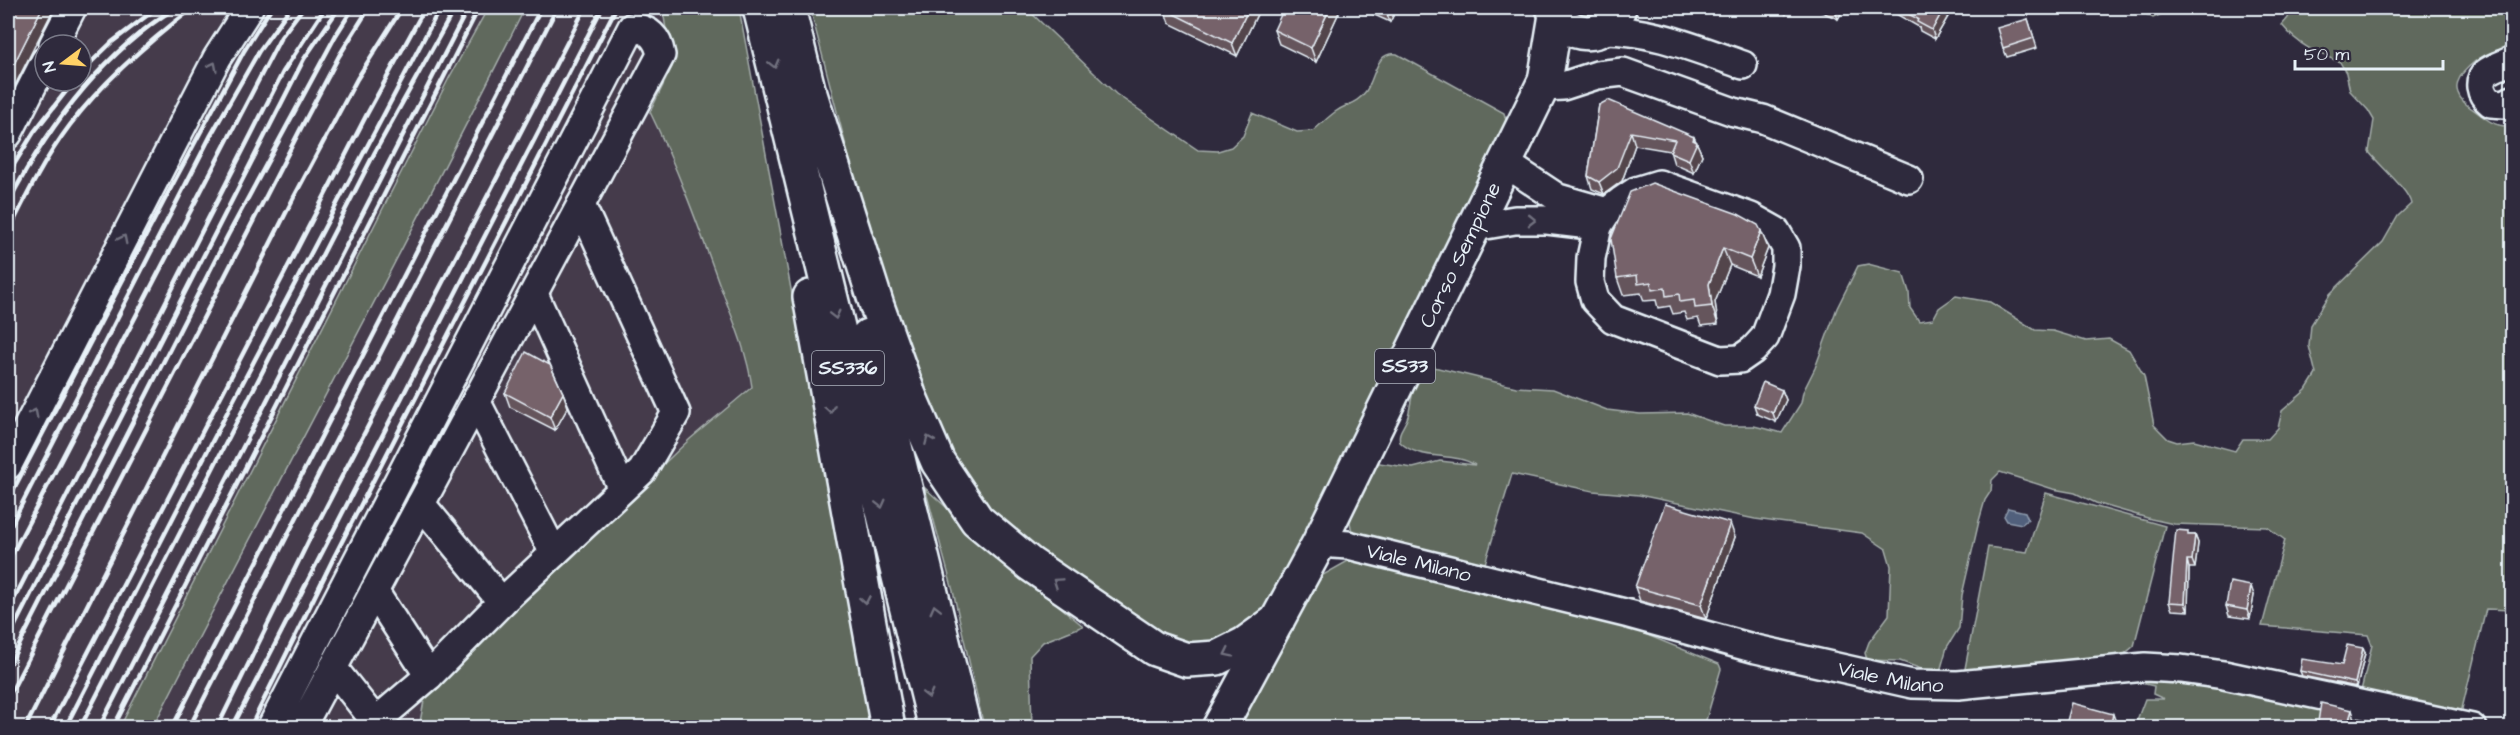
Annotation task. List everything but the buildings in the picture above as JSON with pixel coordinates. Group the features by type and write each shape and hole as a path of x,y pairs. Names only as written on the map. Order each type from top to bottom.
{"main road":[{"name":"SS336","path":"760,8 796,98 964,728"},
{"name":"SS336","path":"788,8 796,98 936,728"},
{"name":"SS33","path":"1555,11 1562,23 1579,33 1609,19"},
{"name":"Corso Sempione","path":"1544,84 1555,11"},
{"name":"Corso Sempione","path":"1277,621 1319,543 1544,84 1561,62 1609,19"},
{"path":"796,98 909,395 938,462 977,520 1030,564 1155,649 1187,660 1217,658 1245,644 1277,621"},
{"path":"796,98 805,271 888,728"},
{"name":"SS33","path":"1219,728 1277,621"}],"street":[{"path":"59,33 72,8"},
{"path":"8,465 217,58 243,13 249,8"},
{"path":"1633,8 1664,39"},
{"path":"1609,19 1625,31 1664,39 1743,65"},
{"path":"271,728 632,27 645,28 659,42 661,55 301,728"},
{"path":"2512,60 2487,71 2482,76 2481,85 2486,100 2491,104 2505,104 2512,100"},
{"path":"1544,84 1563,86 1597,75 1623,72 1734,112 1762,119 1909,179"},
{"path":"8,134 33,85"},
{"path":"1505,163 1558,198 1602,219"},
{"path":"1474,227 1515,220 1602,219 1636,191 1659,184 1751,217 1776,231 1786,249 1786,266 1781,294 1765,337 1753,350 1740,359 1720,360 1613,319 1595,300 1590,282 1591,258 1602,219"},
{"path":"333,668 372,724 429,676 502,602 642,471 676,413 581,205"},
{"path":"534,294 622,489"},
{"path":"476,402 554,553"},
{"path":"421,504 502,602"},
{"name":"Viale Milano","path":"1319,543 1359,548 1629,614 1756,649 1912,684 1958,685 2145,667 2181,669 2224,675 2472,728"},
{"path":"374,591 429,676"}],"shaded area":[{"path":"8,8 488,8 449,78 120,727 8,727"},
{"path":"488,8 525,8 153,727 120,727 449,78"},
{"path":"525,8 659,8 664,17 673,67 650,112 666,144 707,248 745,354 752,387 729,405 420,722 423,727 153,728 249,538 455,148"},
{"path":"659,8 739,8 872,727 423,728 420,722 426,690 690,439 752,387 747,360 734,321 687,196 650,112 672,67 664,17"},
{"path":"810,8 1026,8 1116,94 1198,150 1218,151 1231,147 1243,136 1252,113 1297,132 1313,131 1335,112 1362,96 1380,61 1390,54 1397,54 1504,113 1508,128 1291,563 1261,616 1240,637 1179,649 1023,550 943,459 861,204"},
{"path":"1568,8 1601,8 1594,15 1583,18"},
{"path":"2135,8 2175,8 2153,18"},
{"path":"2291,8 2512,8 2510,53 2497,51 2483,56 2463,73 2457,86 2459,96 2464,102 2488,120 2507,126 2512,121 2512,610 2486,609 2460,717 2360,695 2372,645 2368,635 2262,626 2285,540 2267,527 2174,524 2096,503 2075,493 2053,489 2000,472 1992,480 1991,491 1985,500 1979,521 1962,595 1959,628 1947,647 1941,668 1932,676 1932,673 1900,661 1867,660 1865,653 1869,642 1889,615 1891,566 1886,549 1862,533 1755,519 1639,495 1593,491 1512,474 1483,570 1352,533 1350,522 1352,514 1373,462 1413,468 1440,461 1475,465 1457,458 1417,452 1400,442 1400,435 1408,416 1416,382 1430,366 1516,387 1553,389 1607,410 1640,414 1687,413 1724,426 1754,426 1782,433 1801,403 1803,392 1815,368 1837,308 1858,266 1868,264 1903,273 1909,292 1910,308 1919,321 1933,319 1939,308 1956,296 1990,302 2035,330 2053,331 2086,341 2109,339 2129,350 2144,376 2154,425 2168,439 2177,442 2194,440 2235,451 2243,439 2268,439 2278,428 2282,411 2306,390 2316,374 2309,346 2311,325 2330,294 2383,242 2398,216 2411,204 2405,192 2369,152 2374,120 2350,91 2346,73 2340,62 2308,48 2282,25 2288,18"},
{"path":"925,488 1008,563 1083,626 1043,642 1030,656 1032,727 984,727 953,591"},
{"path":"2046,493 2165,526 2134,646 2123,655 1964,674 1988,547 2027,552"},
{"path":"1355,557 1630,628 1719,664 1721,669 1704,727 1235,728 1314,583 1323,575"},
{"path":"2147,676 2327,701 2322,727 2134,728 2145,699 2164,699 2153,694 2154,686 2145,684"}],"water":[{"path":"2008,508 2025,512 2028,519 2022,524 2007,521 2004,516"}],"railway":[{"path":"93,60 112,42 157,8"},
{"path":"8,203 40,147 100,70 148,27 175,8"},
{"path":"8,233 44,164 83,108 128,62 193,8"},
{"path":"8,500 176,178 244,51 271,8"},
{"path":"8,531 211,135 259,51 290,8"},
{"path":"8,562 281,37 303,8"},
{"path":"8,611 283,72 325,8"},
{"path":"8,639 304,59 339,8"},
{"path":"8,667 228,235 336,35 353,8"},
{"path":"8,698 300,130 339,56 369,8"},
{"path":"25,728 294,197 357,79 402,8"},
{"path":"49,728 367,114 425,8"},
{"path":"65,728 232,403 440,8"},
{"path":"80,728 375,152 455,8"},
{"path":"99,728 468,8"},
{"path":"113,728 479,8"},
{"path":"172,728 541,8"},
{"path":"189,728 557,8"},
{"path":"217,728 310,538 585,8"},
{"path":"232,728 602,8"},
{"path":"250,728 334,557 616,8"},
{"path":"8,174 34,132 65,93"}]}
